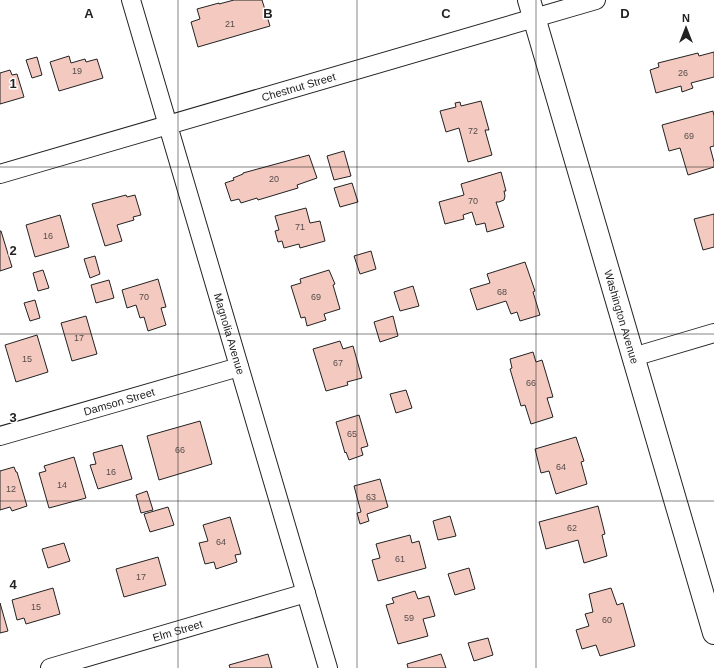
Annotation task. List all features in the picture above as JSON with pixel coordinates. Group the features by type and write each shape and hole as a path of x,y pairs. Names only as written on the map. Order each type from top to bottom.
{"main road":[{"name":"Washington Avenue","path":"532,9 714,633"}],"street":[{"name":"Magnolia Avenue","path":"131,0 328,668"},
{"name":"Chestnut Street","path":"0,174 168,126 532,9 596,0"},
{"path":"633,357 714,333"},
{"name":"Damson Street","path":"0,436 239,367"},
{"name":"Elm Street","path":"50,668 306,593"}],"building":[{"path":"234,0 262,0 270,26 198,47 191,22 200,19 197,9"},
{"path":"714,52 714,77 691,83 693,88 682,92 681,86 656,93 650,70 659,67 658,63 698,53 699,56"},
{"path":"69,56 71,63 85,59 86,62 97,59 103,78 59,91 50,62"},
{"path":"37,57 42,75 32,78 26,60"},
{"path":"10,70 12,75 17,74 24,97 0,104 0,73"},
{"path":"481,101 489,130 485,130 492,155 468,162 459,128 446,132 440,111 456,107 455,103 460,102 461,106"},
{"path":"713,111 714,146 710,147 714,167 688,175 680,148 669,151 662,125"},
{"path":"344,151 351,176 334,180 327,156"},
{"path":"309,155 317,178 297,185 298,188 258,200 257,198 241,203 239,199 231,201 225,183 234,180 233,178 243,173"},
{"path":"501,172 506,191 504,191 504,200 496,202 504,227 487,232 485,223 476,225 472,212 463,215 464,219 445,224 439,202 464,195 461,184"},
{"path":"352,183 358,202 340,207 334,188"},
{"path":"126,195 127,197 135,195 141,215 133,217 134,220 117,225 122,241 105,246 92,204"},
{"path":"306,208 310,223 320,221 325,241 300,248 299,244 284,248 282,241 278,242 275,231 279,230 275,216"},
{"path":"714,214 714,247 703,250 694,219"},
{"path":"60,215 69,247 35,257 26,225"},
{"path":"0,231 12,267 0,271"},
{"path":"371,251 376,269 360,274 354,256"},
{"path":"95,256 100,274 90,278 84,259"},
{"path":"525,262 535,291 533,292 540,315 520,321 517,312 511,314 506,301 477,310 470,289 490,283 487,274"},
{"path":"43,270 49,288 38,291 33,273"},
{"path":"329,270 335,284 333,285 340,309 324,314 326,320 307,326 305,317 301,318 291,286 301,283 300,279"},
{"path":"158,279 166,307 161,308 166,325 148,331 144,317 140,318 136,305 127,308 122,290"},
{"path":"109,280 114,298 96,303 91,285"},
{"path":"413,286 419,306 400,311 394,292"},
{"path":"35,300 40,318 30,321 24,303"},
{"path":"86,316 97,354 72,361 61,323"},
{"path":"393,316 398,336 380,342 374,322"},
{"path":"37,335 48,372 16,382 5,345"},
{"path":"340,341 343,349 353,346 362,378 347,382 348,385 326,391 313,349"},
{"path":"533,352 536,362 542,360 553,397 547,398 553,417 531,424 525,405 521,406 510,369 512,368 510,359"},
{"path":"406,390 412,408 396,413 390,394"},
{"path":"359,415 368,446 361,448 363,455 349,460 346,452 345,453 336,422"},
{"path":"200,421 212,464 159,480 147,436"},
{"path":"576,437 584,461 581,462 587,484 556,494 549,471 541,473 535,449"},
{"path":"122,445 132,479 98,489 90,465 96,464 93,453"},
{"path":"74,457 86,498 49,508 39,473 46,471 44,466"},
{"path":"14,467 17,472 27,506 12,511 10,507 0,510 0,471"},
{"path":"380,479 388,507 367,514 369,521 360,524 357,513 361,512 354,486"},
{"path":"147,491 153,510 141,513 136,495"},
{"path":"598,506 605,534 602,535 607,556 584,563 578,540 546,549 539,522"},
{"path":"168,507 174,525 150,532 144,514"},
{"path":"450,516 456,536 438,540 433,521"},
{"path":"230,517 241,554 235,555 237,562 216,569 214,562 205,564 199,543 208,541 203,525"},
{"path":"410,535 412,543 419,541 426,568 378,581 372,560 380,558 376,544"},
{"path":"64,543 70,561 48,568 42,549"},
{"path":"158,557 166,585 124,597 116,569"},
{"path":"469,568 475,589 455,595 448,574"},
{"path":"53,588 60,614 26,624 24,618 17,620 12,600"},
{"path":"611,588 617,605 623,603 635,646 600,656 596,645 582,649 576,630 589,626 585,614 593,612 589,594"},
{"path":"415,591 418,599 429,596 435,616 423,619 428,636 398,644 386,605 394,603 392,598"},
{"path":"0,603 8,631 0,633"},
{"path":"488,638 493,655 474,661 468,643"},
{"path":"268,654 272,668 230,668 229,665"},
{"path":"441,654 446,668 408,668 407,664"}]}
